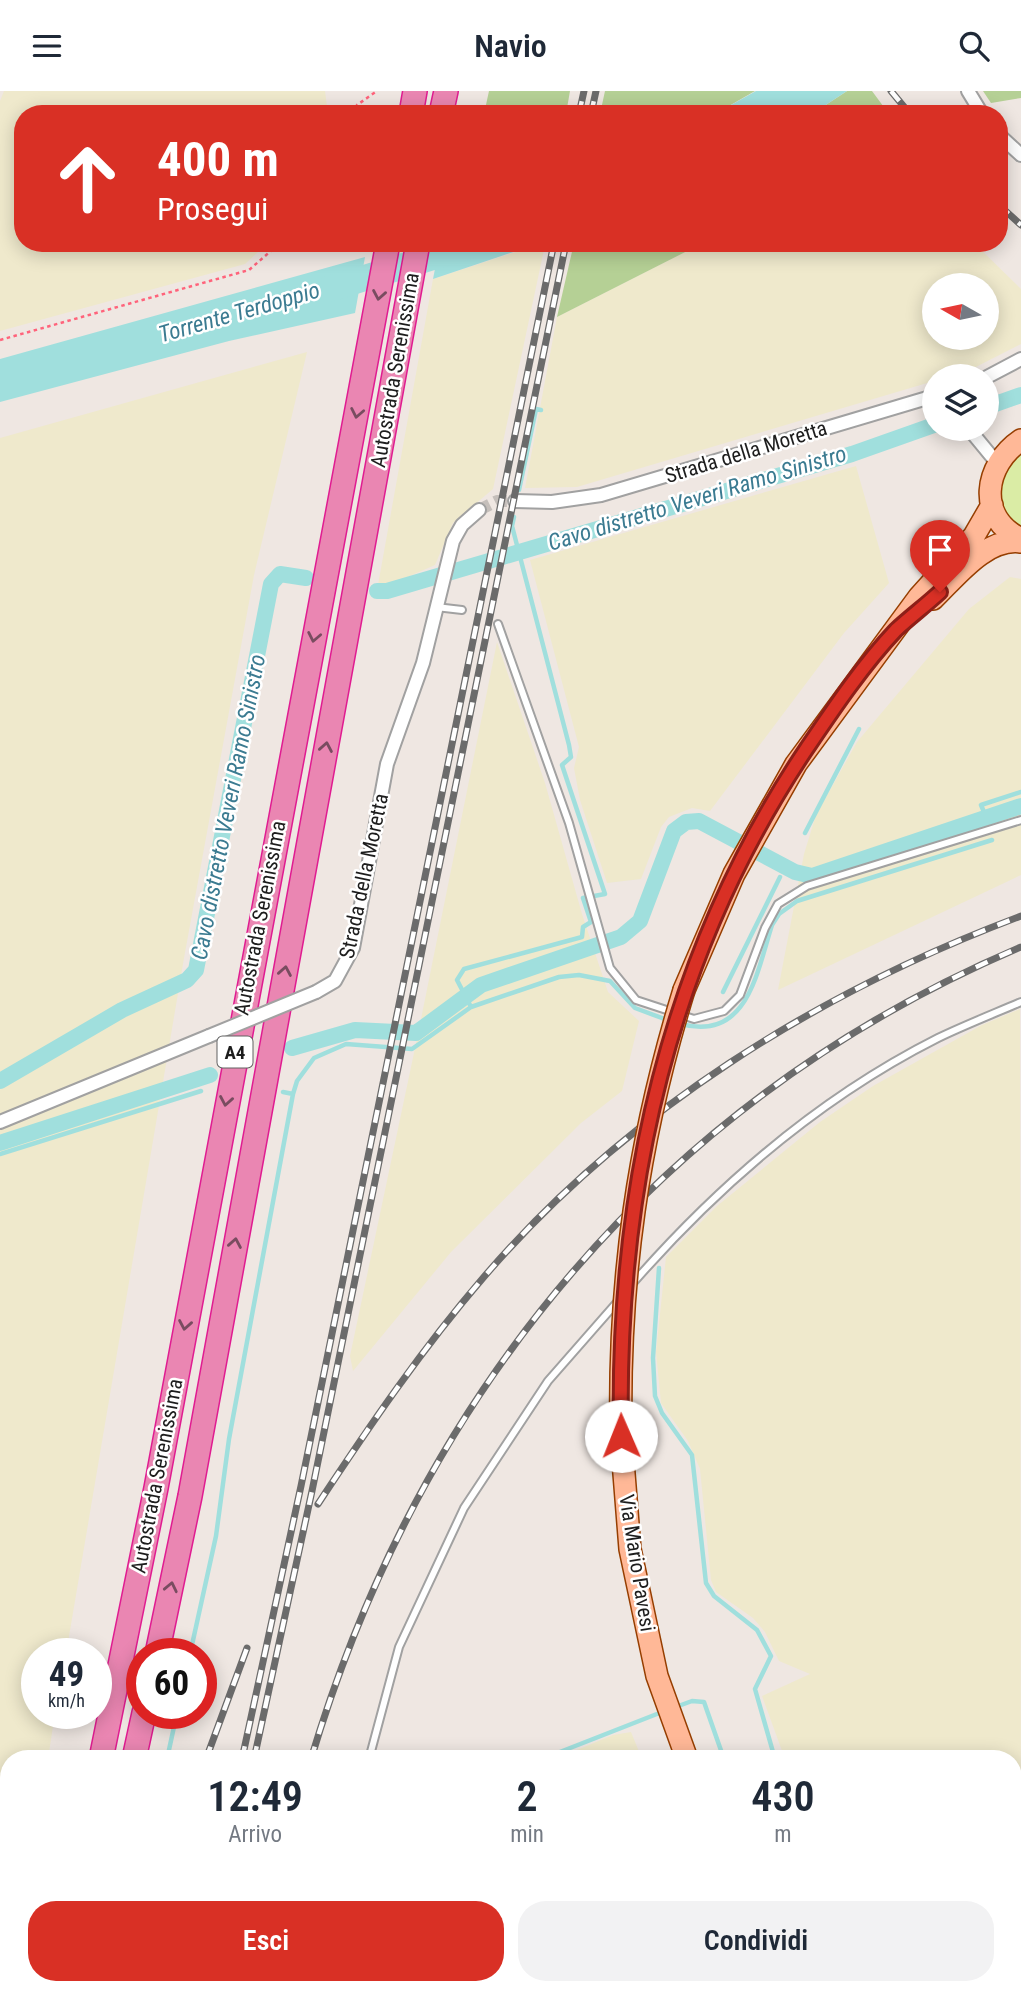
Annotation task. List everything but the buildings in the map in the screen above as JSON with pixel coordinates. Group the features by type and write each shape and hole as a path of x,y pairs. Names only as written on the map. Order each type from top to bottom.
{"highway":[{"name":"Autostrada Serenissima","path":"103,1750 156,1488 235,1050 386,252"},
{"name":"Autostrada Serenissima","path":"160,1638 190,1496 416,252"},
{"path":"136,1750 141,1729"}],"main road":[{"path":"1021,440 997,463 992,476 992,505 1000,521 1021,541"},
{"path":"897,630 931,582 974,536 992,505"},
{"path":"897,630 978,557 1004,542 1021,541"},
{"name":"Via Mario Pavesi","path":"684,1750 657,1676 630,1549 621,1436 624,1289 640,1165 659,1078 684,991 748,847 822,726 897,630"}],"street":[{"path":"1008,143 1021,155"},
{"path":"999,371 1021,359"},
{"name":"Strada della Moretta","path":"515,501 552,502 601,495 922,400"},
{"path":"979,441 997,463"},
{"name":"Strada della Moretta","path":"0,1122 316,992 335,981 353,949 387,764 424,663 447,560 462,525 479,510"}],"lane":[{"path":"436,607 462,610"},
{"path":"498,624 565,810 610,968 636,1000 694,1019 710,1017 723,1011 740,995 771,916 787,896 807,886 1021,820"},
{"path":"371,1750 399,1647 464,1508 548,1381 676,1236 728,1185 769,1150 850,1090 894,1063 938,1038 1021,1002"}],"path":[{"path":"357,105 377,91"},
{"path":"0,339 249,270 270,252"}],"shaded area":[{"path":"4,91 325,91 327,105 14,105 14,252 258,252 245,264 0,331 0,101"},
{"path":"516,252 544,252 493,489 453,523 435,565 389,585 378,585 433,279"},
{"path":"685,252 983,252 1021,289 1021,344 982,364 922,364 922,385 577,487 525,488 557,317"},
{"path":"307,352 254,575 184,958 69,1638 21,1638 21,1729 53,1729 49,1750 0,1750 0,438"},
{"path":"856,466 889,583 844,633 710,811 692,808 669,817 661,827 641,879 607,883 580,800 574,768 579,747 530,560"},
{"path":"1010,577 1021,579 1021,875 778,990 804,854 816,815 857,742 969,609"},
{"path":"497,642 545,783 582,914 608,992 639,1021 622,1091 581,1123 451,1252 353,1371 350,1356"},
{"path":"1020,1009 1021,1750 782,1750 762,1696 810,1674 779,1661 765,1632 753,1618 716,1592 711,1580 700,1469 688,1441 661,1403 656,1352 666,1257 717,1206 820,1122 873,1086 982,1025"},
{"path":"631,1732 638,1750 577,1750 613,1735"}],"green space":[{"path":"489,91 570,91 568,105 486,105"},
{"path":"605,91 755,91 731,105 602,105"},
{"path":"847,91 872,91 882,105 826,105"},
{"path":"983,91 1021,91 1021,98 991,103"},
{"path":"572,252 685,252 557,317"},
{"path":"1021,452 1021,527 1005,510 1001,490 1007,470"}],"water":[{"path":"756,91 847,91 826,105 731,105"},
{"path":"438,252 513,252 433,279"},
{"path":"365,257 355,313 229,341 0,402 0,359"}],"waterway":[{"name":"Torrente Terdoppio","path":"329,289 449,252"},
{"name":"Cavo distretto Veveri Ramo Sinistro","path":"999,403 1021,395"},
{"path":"519,490 536,409 541,410"},
{"name":"Cavo distretto Veveri Ramo Sinistro","path":"377,591 387,591 852,454 922,429"},
{"path":"471,1007 457,980 464,969 582,937 583,927 591,922 583,898 605,894 562,765 571,757 569,745 512,526 514,517"},
{"name":"Cavo distretto Veveri Ramo Sinistro","path":"0,1081 122,1010 187,980 196,970 271,584 280,574 306,578"},
{"path":"805,833 859,729"},
{"path":"984,812 981,805 1021,792"},
{"path":"292,1048 355,1030 416,1033 481,985 621,937 640,921 674,831 686,822 699,821 795,872 812,876 1021,806"},
{"path":"681,1024 704,1027 721,1023 735,1013 746,999 754,981 772,925 779,914 797,901 992,840"},
{"path":"723,992 780,877"},
{"path":"194,1638 216,1536 229,1439 293,1094 297,1081 314,1058 346,1044 412,1049 471,1007 559,977 579,975 610,981 635,1008 670,1021"},
{"path":"0,1143 210,1075"},
{"path":"0,1154 201,1091"},
{"path":"283,1092 293,1094"},
{"path":"659,1268 653,1358 655,1396 662,1413 692,1455 706,1583 714,1596 757,1630 771,1656 755,1689 772,1750"},
{"path":"673,1708 692,1701 704,1702 721,1750"},
{"path":"565,1750 662,1712"},
{"path":"169,1750 174,1729"}],"tunnel":[{"path":"479,510 497,501 515,501"}],"railway":[{"path":"581,105 584,91"},
{"path":"593,105 596,91"},
{"path":"891,91 903,105"},
{"path":"1008,213 1021,225"},
{"path":"244,1750 301,1486 552,252"},
{"path":"256,1750 312,1491 564,252"},
{"path":"318,1504 397,1388 483,1278 539,1218 598,1162 662,1111 729,1063 799,1020 871,981 1021,916"},
{"path":"314,1750 359,1624 418,1497 490,1380 573,1271 668,1173 775,1086 892,1010 1021,947"},
{"path":"209,1750 247,1648"}],"route":[{"path":"621,1436 620,1379 628,1248 648,1122 684,991 734,874 796,764 875,656 897,630 940,592"}]}
